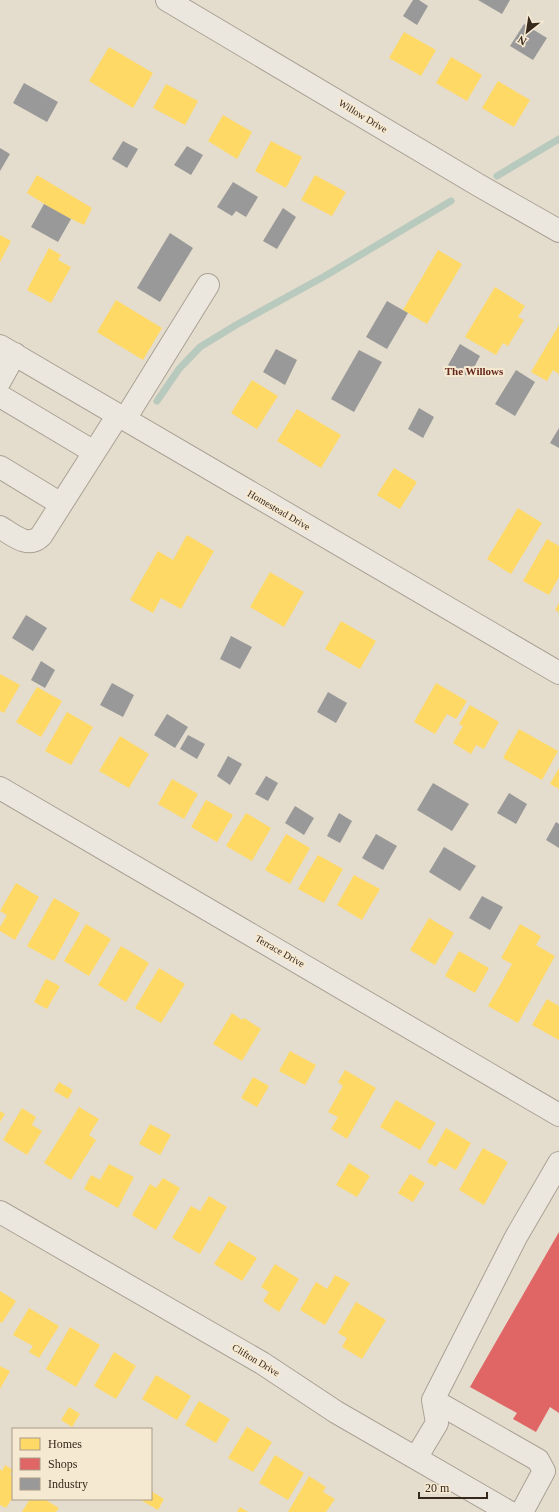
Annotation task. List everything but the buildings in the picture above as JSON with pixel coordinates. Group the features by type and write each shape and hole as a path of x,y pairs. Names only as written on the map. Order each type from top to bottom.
{"street":[{"name":"Willow Drive","path":"167,0 559,231"},
{"path":"0,527 19,539 28,542 36,541 41,536 94,452 121,417 208,285"},
{"path":"0,381 7,350"},
{"name":"Homestead Drive","path":"7,350 559,673"},
{"path":"0,396 94,452"},
{"path":"0,467 61,504"},
{"name":"Terrace Drive","path":"0,788 559,1115"},
{"path":"416,1458 437,1423 433,1400 516,1238 559,1163"},
{"name":"Clifton Drive","path":"0,1212 262,1363 336,1412 510,1512"},
{"path":"433,1400 538,1460 544,1470 522,1512"}],"waterway":[{"path":"497,176 559,139"},
{"path":"157,401 179,369 200,347 236,325 325,276 451,201"}],"district":[{"name":"The Willows","path":"474,371"}]}
